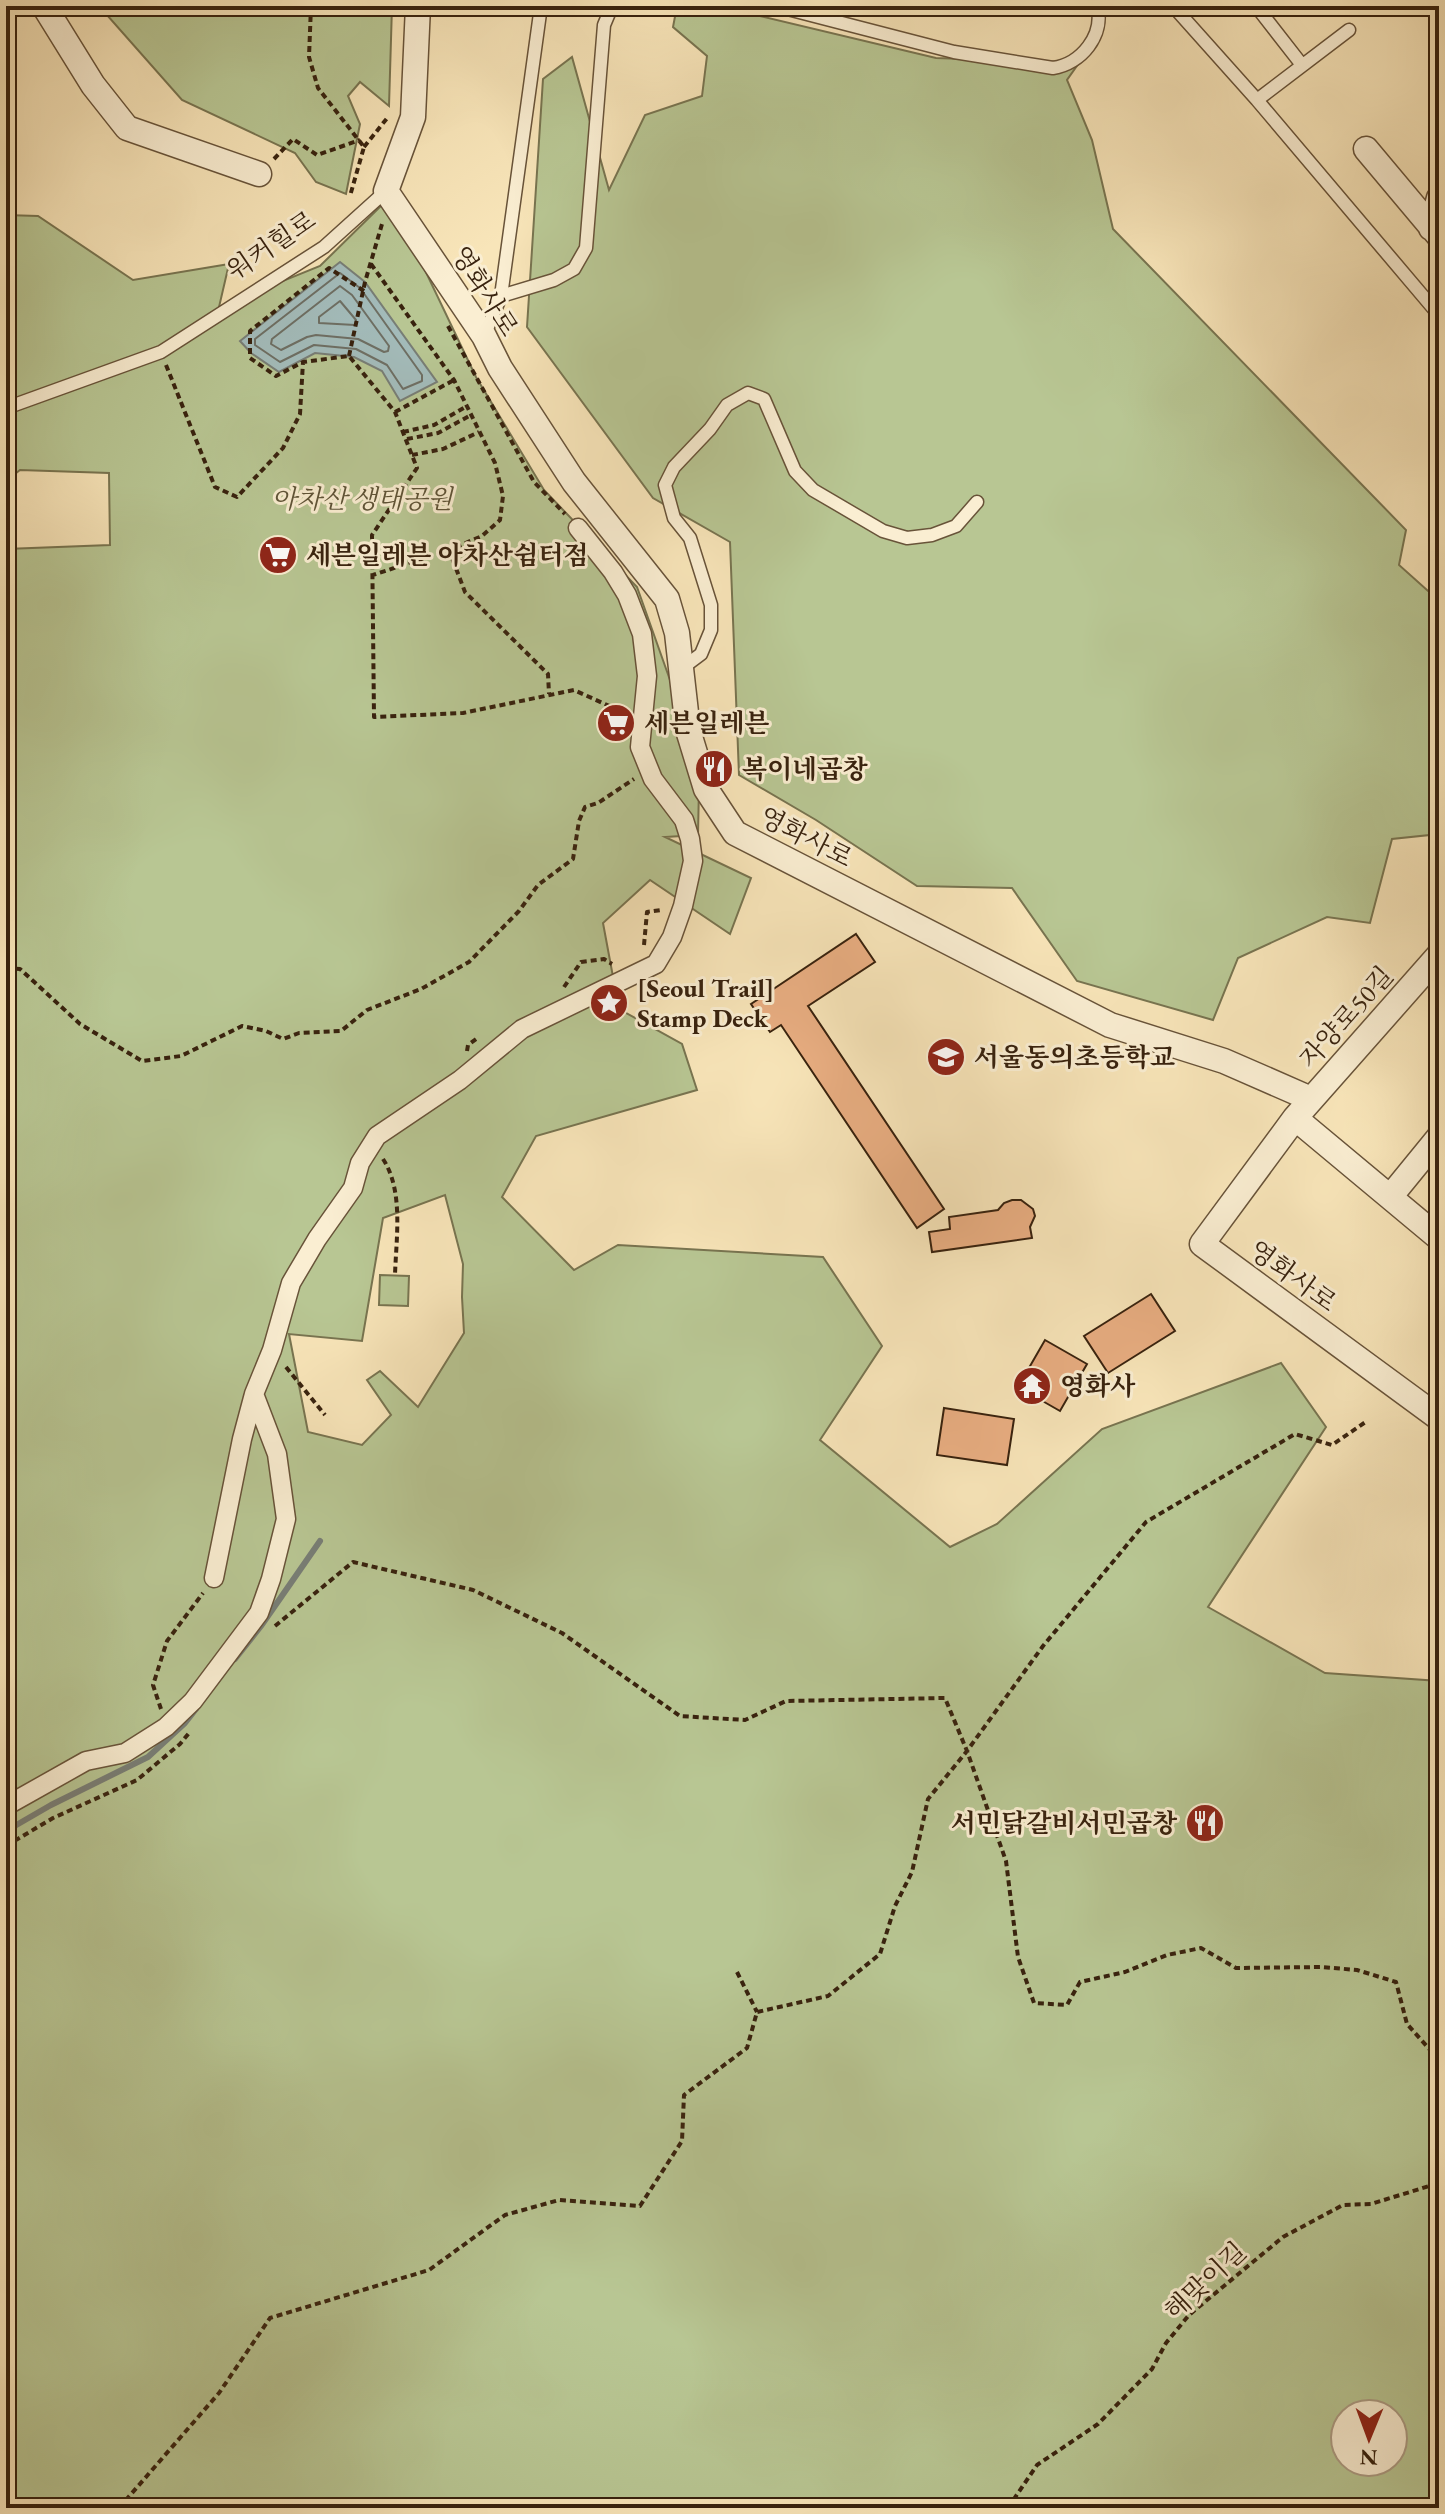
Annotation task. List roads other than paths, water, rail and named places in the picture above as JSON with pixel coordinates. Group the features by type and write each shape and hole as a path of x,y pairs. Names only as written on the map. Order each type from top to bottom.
{"street":[{"path":"44,6 93,85 127,128 259,174"},
{"name":"워커힐로","path":"386,191 413,117 418,6"},
{"path":"1366,149 1435,232"},
{"name":"영화사로","path":"386,191 484,336 500,368 574,482 667,599 677,633 688,730 706,789 735,833 1110,1025 1224,1061 1303,1108 1202,1244 1439,1418"},
{"path":"1435,232 1439,198"},
{"path":"214,1578 242,1439 291,1283 353,1188 360,1163 377,1136 460,1080 522,1029 656,964 672,937 683,906 693,861 690,839 684,820 653,779 640,747 647,676 642,634 627,595 578,528"},
{"name":"자양로50길","path":"1303,1108 1439,955"},
{"path":"1303,1108 1390,1197 1438,1235"},
{"path":"1390,1197 1439,1137"},
{"path":"6,1806 86,1761 125,1753 166,1727 193,1701 259,1613 286,1519 277,1454 254,1394"}],"lane":[{"path":"484,336 501,296 541,6"},
{"path":"501,296 554,280 574,269 586,248 604,25 612,6"},
{"path":"776,6 954,52 1053,68 1081,58 1097,27 1097,6"},
{"path":"1173,6 1439,315"},
{"path":"1256,6 1302,65"},
{"path":"1257,100 1349,30"},
{"name":"워커힐로","path":"6,408 161,352 324,247 386,191"},
{"path":"681,669 701,654 711,630 711,605 690,538 674,518 665,485 674,467 710,429 727,405 748,393 764,399 795,471 813,490 883,531 907,538 932,535 956,526 977,502"}],"water":[{"path":"340,262 365,282 437,382 400,401 382,371 354,357 315,353 279,372 251,353 240,341"}],"waterway":[{"path":"235,1659 320,1541"},
{"path":"6,1831 148,1757 196,1709"}],"place":[{"name":"세븐일레븐 아차산쉼터점","path":"278,555"},
{"name":"세븐일레븐","path":"616,723"},
{"name":"복이네곱창","path":"714,769"},
{"name":"[Seoul Trail] Stamp Deck","path":"609,1003"},
{"name":"서울동의초등학교","path":"946,1057"},
{"name":"영화사","path":"1032,1386"},
{"name":"서민닭갈비서민곱창","path":"1205,1823"}],"park label":[{"name":"아차산 생태공원","path":"362,499"}]}
